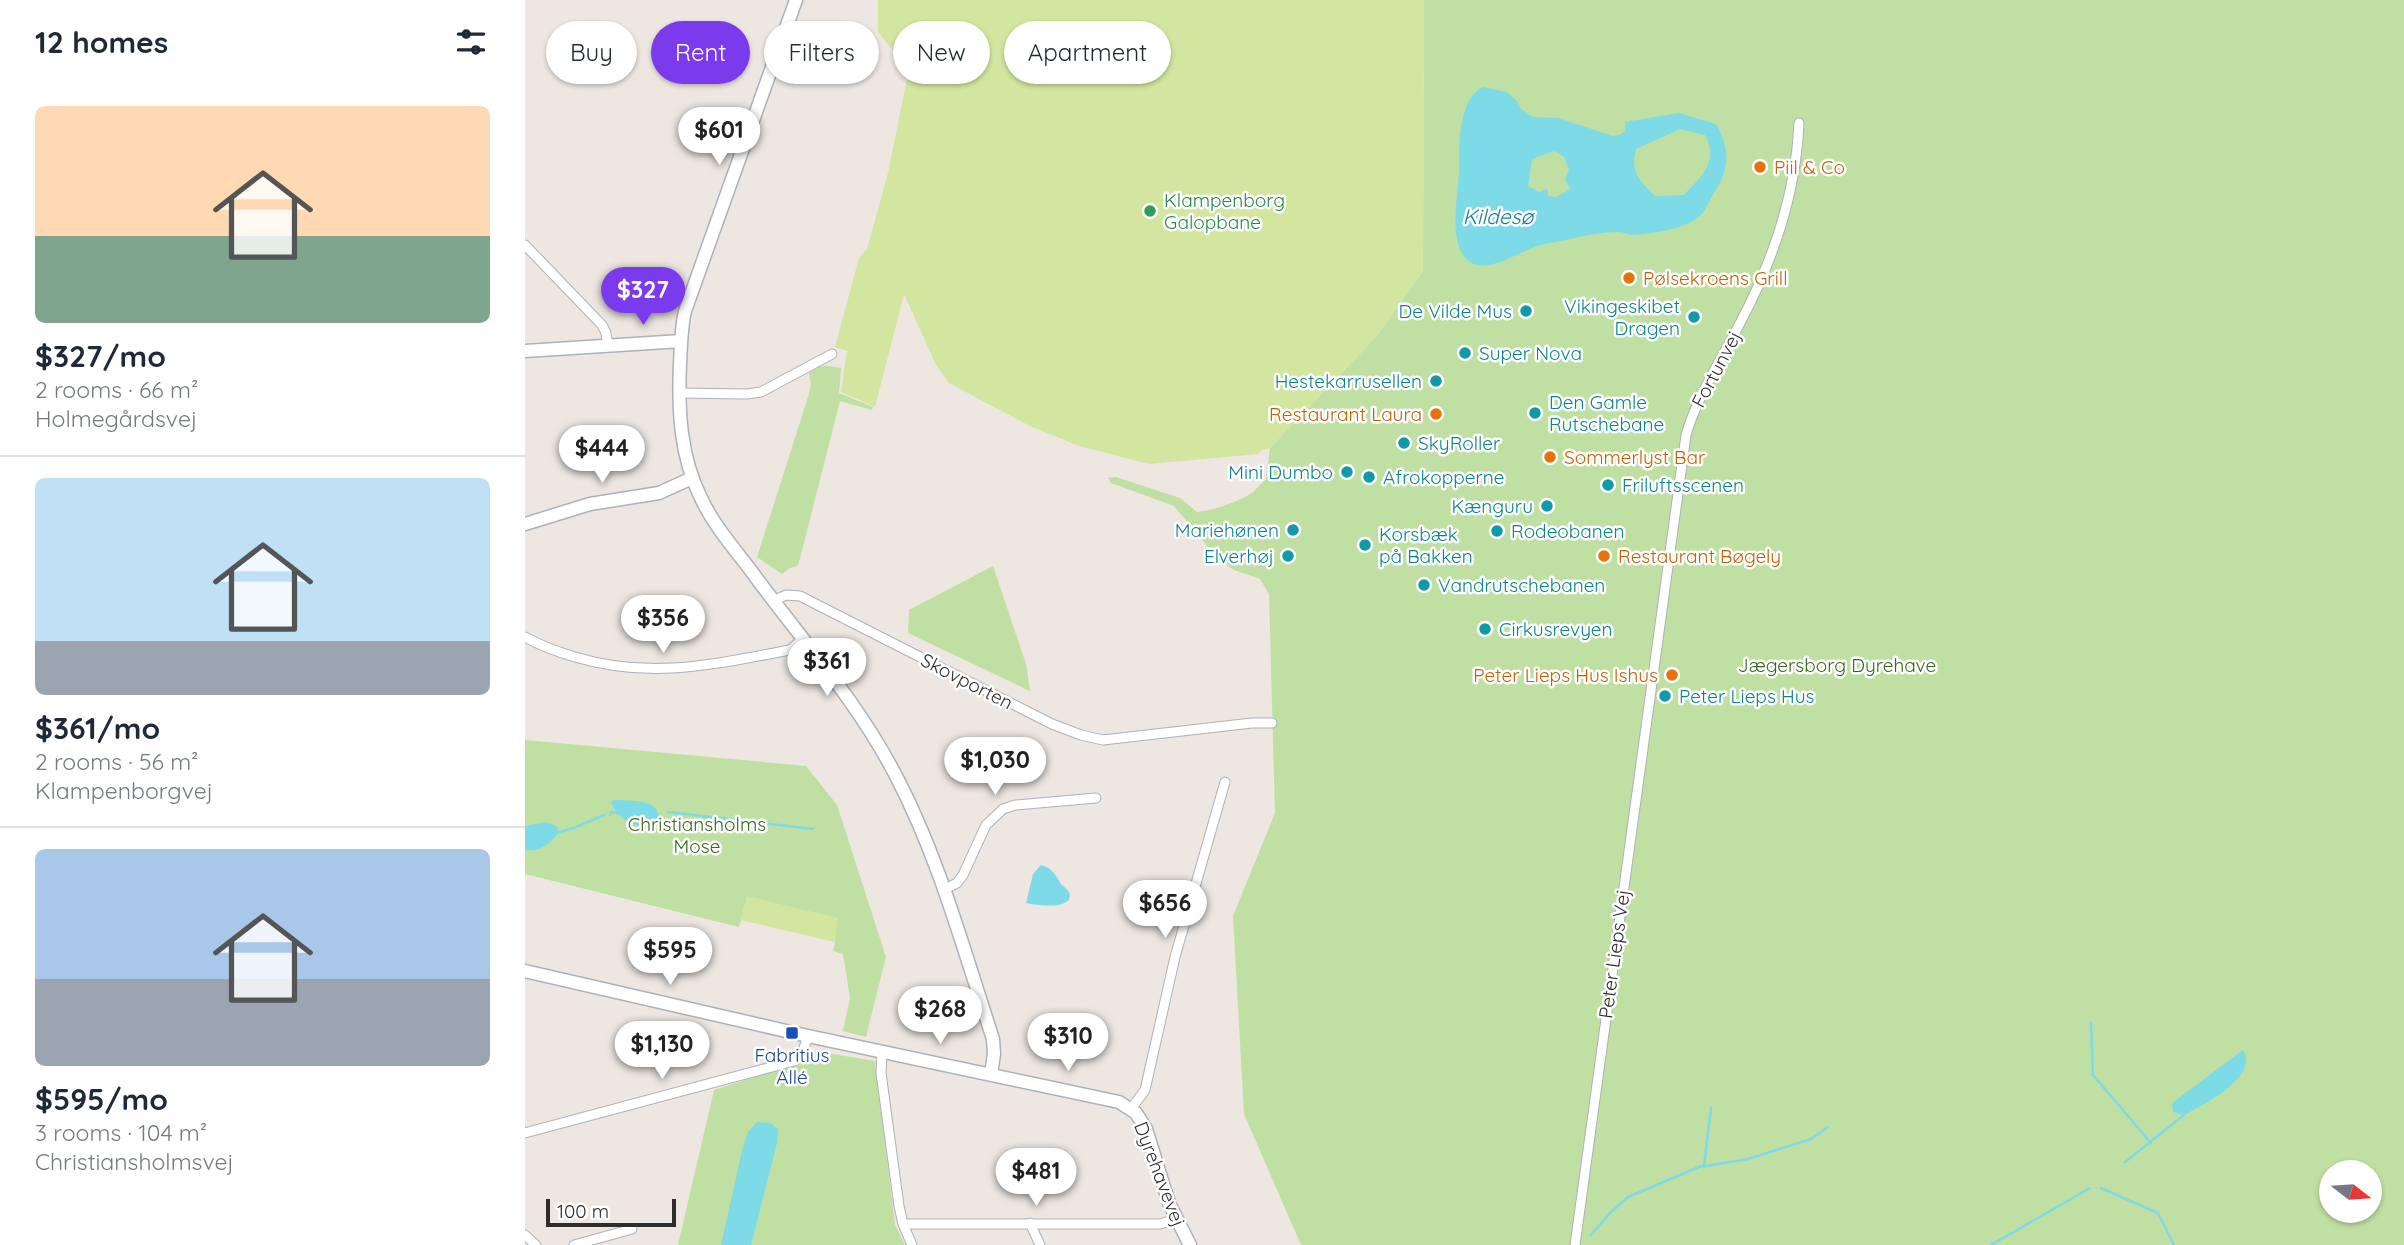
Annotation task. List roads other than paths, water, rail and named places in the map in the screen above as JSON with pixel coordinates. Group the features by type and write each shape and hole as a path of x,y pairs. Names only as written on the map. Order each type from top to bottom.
{"street":[{"path":"796,0 685,311 681,341 680,423 692,478 713,520 854,707 896,775 927,846 993,1039 991,1074"},
{"name":"Fortunvej","path":"1653,664 1686,435 1697,401 1741,322 1774,245 1789,201 1799,123"},
{"path":"525,245 602,325 608,346"},
{"path":"525,351 681,341"},
{"path":"679,393 761,392 832,354"},
{"path":"525,524 590,504 659,493 692,478"},
{"name":"Skovporten","path":"773,601 786,595 800,596 1052,724 1081,735 1103,740 1272,723"},
{"path":"525,637 551,650 597,663 659,670 790,650 803,639"},
{"name":"Peter Lieps Vej","path":"1575,1245 1653,664"},
{"name":"Dyrehavevej","path":"1190,1245 1176,1219 1146,1129 1131,1109 1145,1090 1175,957 1225,782"},
{"path":"943,890 957,883 963,875 986,825 1003,809 1015,805 1096,798"},
{"path":"525,971 808,1036 1108,1098 1131,1109"},
{"path":"525,1133 794,1061 801,1057 808,1036"},
{"path":"882,1051 881,1073 902,1224 912,1245"},
{"path":"902,1224 1160,1224 1176,1219"},
{"path":"1030,1223 1040,1245"},
{"path":"574,1245 632,1229"},
{"path":"525,1236 536,1245"}],"water":[{"name":"Kildesø","path":"1482,87 1507,92 1521,109 1533,117 1558,118 1613,136 1625,131 1625,122 1679,113 1716,124 1725,148 1724,172 1703,213 1682,226 1632,235 1619,232 1582,236 1536,246 1497,263 1478,265 1462,254 1455,216 1462,122 1474,93","holes":["1680,129 1705,135 1710,153 1707,168 1684,195 1655,196 1637,175 1634,164 1636,149","1554,151 1564,157 1569,170 1565,180 1571,189 1556,197 1548,196 1547,189 1539,192 1528,186 1532,159"]},
{"path":"614,800 649,804 655,808 659,820 645,827 633,824 616,811 611,802"},
{"path":"546,822 556,826 559,832 545,846 536,850 525,850 525,826"},
{"path":"1041,865 1053,872 1069,892 1066,902 1053,905 1026,903 1033,874"},
{"path":"2243,1050 2246,1060 2244,1070 2227,1089 2184,1115 2173,1112 2172,1103"},
{"path":"757,1122 770,1123 778,1129 777,1143 751,1245 721,1245 742,1151 748,1132"}],"waterway":[{"path":"610,815 611,812 618,813"},
{"path":"668,812 813,829"},
{"path":"559,832 605,815"},
{"path":"2091,1023 2093,1075 2151,1143"},
{"path":"1704,1166 1711,1108"},
{"path":"2125,1162 2184,1115"},
{"path":"1591,1235 1628,1197 1699,1167 1748,1159 1811,1139 1828,1127"},
{"path":"1991,1245 2090,1188"},
{"path":"2101,1188 2158,1213 2174,1245"}],"place":[{"name":"Piil & Co","path":"1760,167"},
{"name":"Klampenborg Galopbane","path":"1150,211"},
{"name":"Pølsekroens Grill","path":"1629,278"},
{"name":"De Vilde Mus","path":"1526,311"},
{"name":"Vikingeskibet Dragen","path":"1694,317"},
{"name":"Super Nova","path":"1465,353"},
{"name":"Hestekarrusellen","path":"1436,381"},
{"name":"Den Gamle Rutschebane","path":"1535,413"},
{"name":"Restaurant Laura","path":"1436,414"},
{"name":"SkyRoller","path":"1404,443"},
{"name":"Sommerlyst Bar","path":"1550,457"},
{"name":"Mini Dumbo","path":"1347,472"},
{"name":"Afrokopperne","path":"1369,477"},
{"name":"Friluftsscenen","path":"1608,485"},
{"name":"Kænguru","path":"1547,506"},
{"name":"Mariehønen","path":"1293,530"},
{"name":"Rodeobanen","path":"1497,531"},
{"name":"Korsbæk på Bakken","path":"1365,545"},
{"name":"Elverhøj","path":"1288,556"},
{"name":"Restaurant Bøgely","path":"1604,556"},
{"name":"Vandrutschebanen","path":"1424,585"},
{"name":"Cirkusrevyen","path":"1485,629"},
{"name":"Peter Lieps Hus Ishus","path":"1672,675"},
{"name":"Peter Lieps Hus","path":"1665,696"},
{"name":"Fabritius Allé","path":"792,1033"}],"park label":[{"name":"Jægersborg Dyrehave","path":"1837,665"},
{"name":"Christiansholms Mose","path":"697,835"}]}
